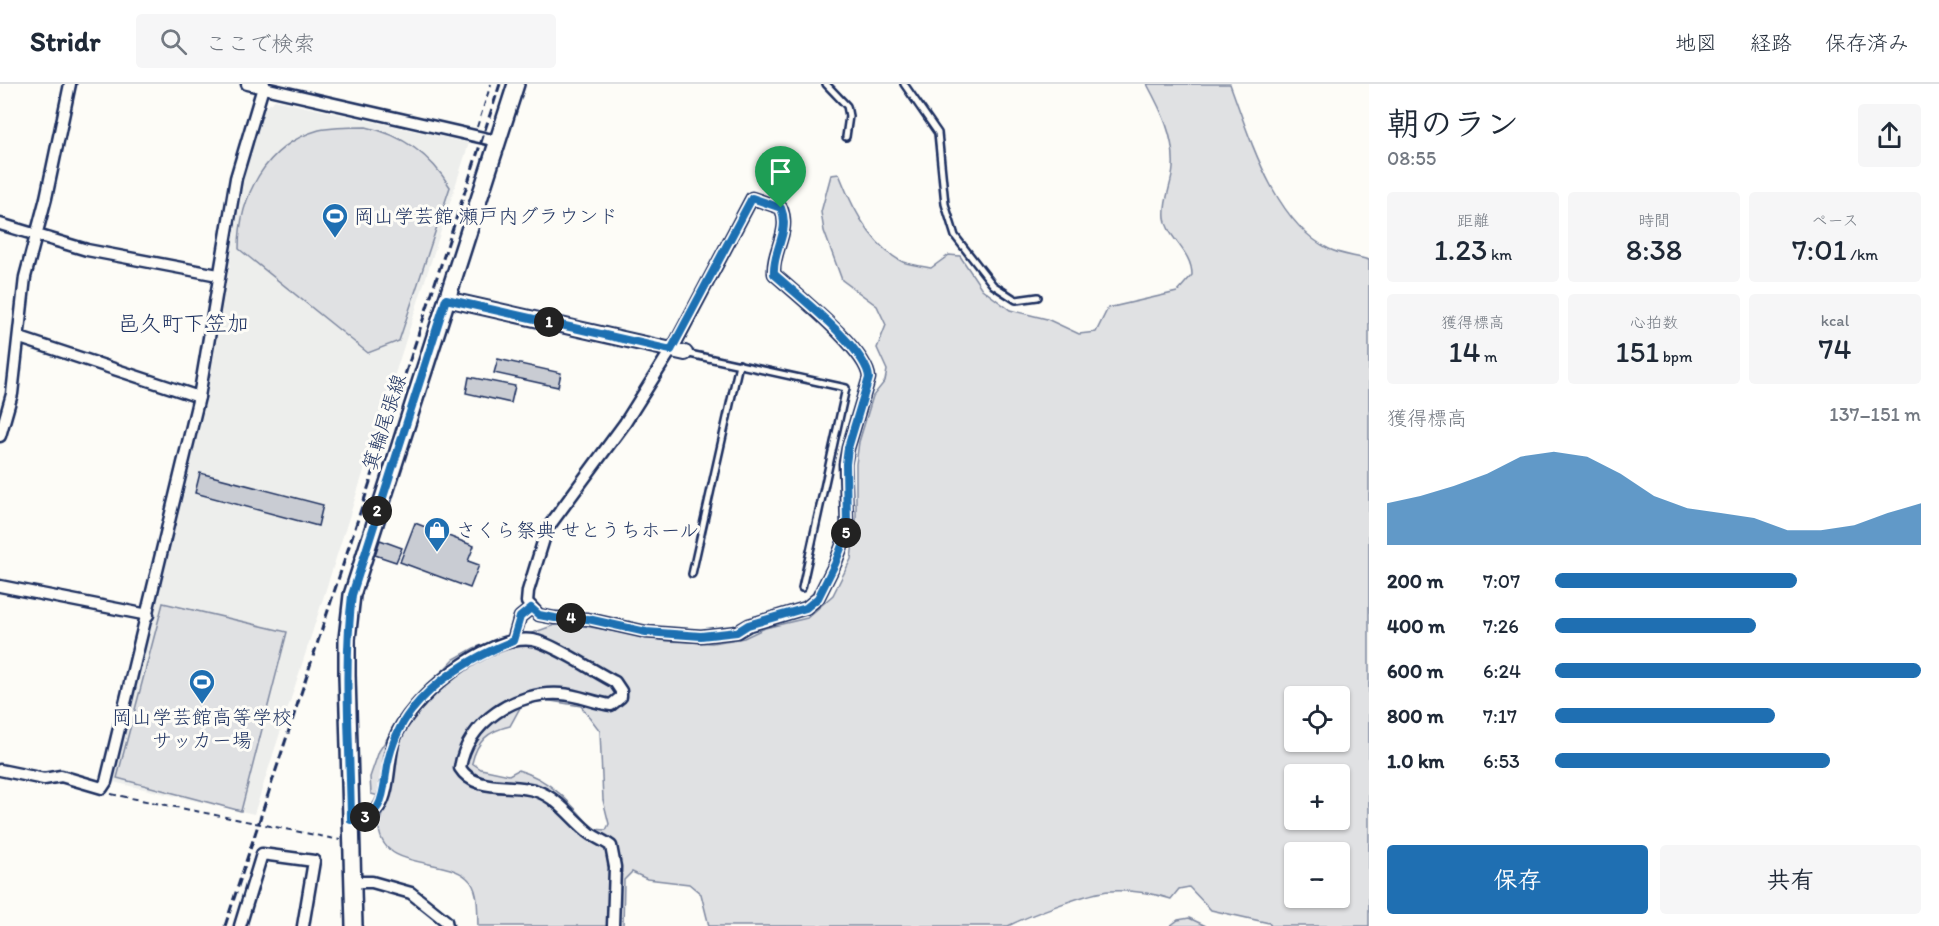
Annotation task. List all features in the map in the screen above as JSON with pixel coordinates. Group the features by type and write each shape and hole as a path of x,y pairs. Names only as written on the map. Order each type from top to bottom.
{"main road":[{"name":"箕輪尾張線","path":"354,926 347,675 347,639 352,595 516,84"}],"street":[{"path":"0,436 12,394 25,277 70,84"},
{"path":"247,84 264,86 496,141"},
{"path":"0,770 44,779 61,776 102,788 106,782 199,398 236,178 264,86"},
{"path":"752,198 781,208 785,219 785,229 773,266 774,274 846,339 869,370 869,378 847,456 847,526 844,540 822,590 812,603 796,613 748,625 737,632 701,636 646,632 588,619 555,618 539,615 531,608 527,602 528,591 547,529 625,423 671,350 748,201 752,198"},
{"path":"0,224 87,250 218,275"},
{"path":"446,299 685,353"},
{"path":"20,338 199,398"},
{"path":"0,586 148,615"},
{"path":"513,641 520,617 531,608"},
{"path":"351,820 371,815 380,806 395,738 411,711 456,669 488,651 513,641 536,640 615,682 621,691 621,697 611,705 581,696 559,693 520,700 499,710 483,724 468,744 460,768 471,779 489,785 537,791 570,813 592,835 611,846 615,867 614,926"},
{"path":"240,926 262,854 314,861 303,926"},
{"path":"353,882 372,882 411,893 446,921 447,926"}],"lane":[{"path":"826,84 848,106 846,137"},
{"path":"904,84 938,133 945,204 955,236 993,285 1016,300 1038,297"},
{"path":"685,353 846,388 802,588"},
{"path":"693,574 739,364"}],"path":[{"path":"474,135 491,84"},
{"path":"102,788 109,793 352,842"}],"shaded area":[{"path":"1147,84 1230,84 1266,177 1293,219 1310,236 1329,249 1369,260 1369,926 1271,926 1269,923 1211,910 1189,887 1179,889 1171,899 1133,892 1100,892 1029,916 1008,926 709,926 701,894 689,884 647,879 632,872 624,880 623,926 478,926 476,894 467,878 444,867 403,857 383,842 379,829 386,803 383,797 371,794 370,777 379,751 407,708 454,659 474,648 502,638 527,635 563,622 667,641 712,643 744,638 765,628 807,618 833,595 851,559 856,518 856,464 859,442 873,396 885,381 887,370 877,348 886,325 877,306 842,280 824,231 821,212 831,175 839,174 856,212 872,236 881,246 903,262 931,268 949,255 960,256 982,289 1010,310 1047,319 1079,334 1096,332 1108,308 1177,292 1192,275 1188,259 1170,232 1165,218 1173,157 1172,145 1162,114","holes":["545,700 581,706 600,731 603,800 609,824 606,830 593,829 560,794 530,774 518,770 509,775 481,769 472,763 480,743 495,731 510,726 521,706"]},
{"path":"275,100 469,143 254,814 113,782 207,397 248,156 263,109"},
{"name":"岡山学芸館 瀬戸内グラウンド","path":"366,127 392,135 414,148 434,165 450,187 399,341 368,353 239,249 240,230 250,192 270,161 300,137 319,130"},
{"name":"岡山学芸館高等学校 サッカー場","path":"163,603 287,632 241,811 117,778"},
{"path":"1189,918 1206,926 1170,926 1178,920"}],"building":[{"path":"498,359 561,373 558,387 494,373"},
{"path":"469,377 515,386 511,403 466,393"},
{"path":"200,473 323,505 318,526 195,493"},
{"name":"さくら祭典 せとうちホール","path":"415,523 474,546 468,561 479,565 470,588 400,562"},
{"path":"380,540 402,548 396,562 375,555"}],"railway":[{"path":"225,926 500,84"}],"place":[{"name":"岡山学芸館 瀬戸内グラウンド","path":"335,239"},
{"name":"さくら祭典 せとうちホール","path":"437,553"},
{"name":"岡山学芸館高等学校 サッカー場","path":"202,705"}],"district":[{"name":"邑久町下笠加","path":"183,323"}],"route":[{"path":"752,198 781,208 785,219 785,229 773,266 774,274 846,339 869,370 869,378 848,448 847,526 844,540 818,598 796,613 748,625 737,632 701,636 667,635 588,619 555,618 539,615 531,608 520,617 513,641 488,651 456,669 411,711 395,738 387,765 385,794 380,806 371,815 351,820 347,639 352,595 446,299 671,350 748,201 752,198"}]}
